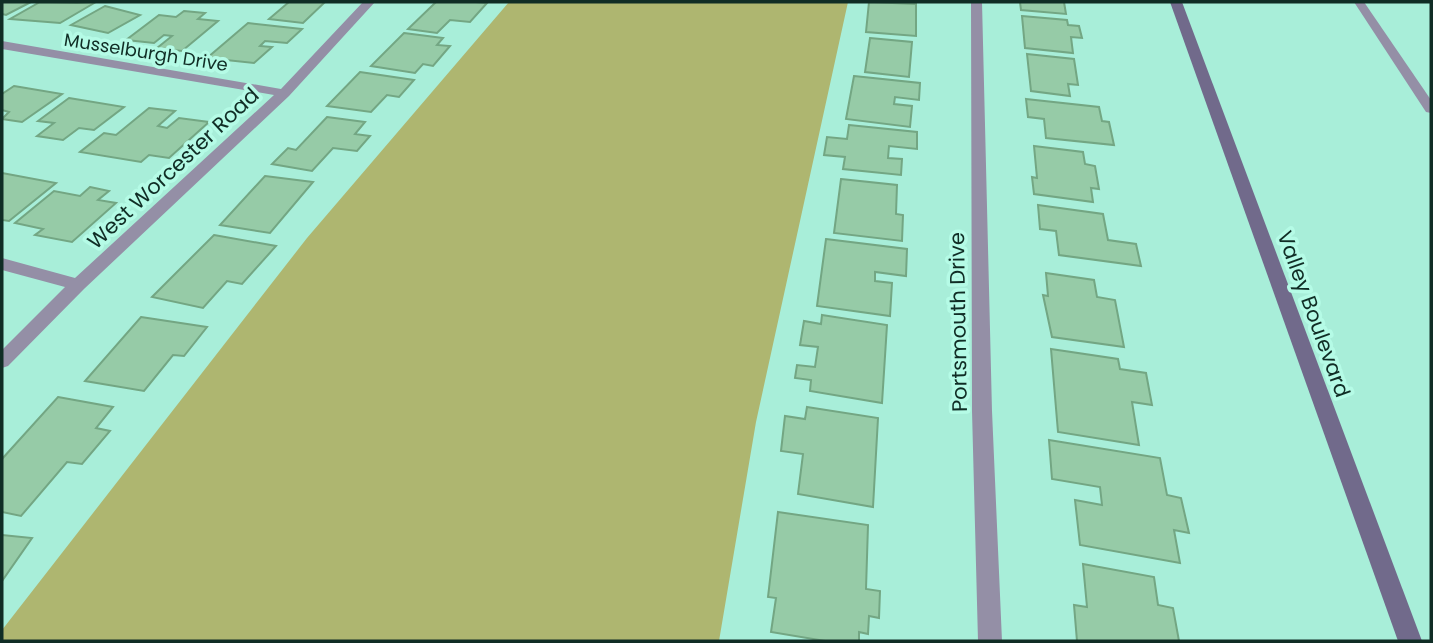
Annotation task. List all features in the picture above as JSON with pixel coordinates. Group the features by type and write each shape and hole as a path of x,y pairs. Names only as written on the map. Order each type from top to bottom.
{"street":[{"name":"West Worcester Road","path":"2,361 78,285 284,93 369,2"},
{"name":"Portsmouth Drive","path":"976,2 982,411 990,641"},
{"name":"Valley Boulevard","path":"1176,2 1410,641"},
{"path":"1359,2 1431,109"},
{"name":"Musselburgh Drive","path":"2,45 284,93"},
{"path":"2,264 78,285"}],"green space":[{"path":"509,2 848,2 756,422 719,641 2,641 2,630 307,238"}],"building":[{"path":"2,2 31,2 6,15 2,14"},
{"path":"40,2 96,2 60,23 10,19"},
{"path":"289,2 325,2 303,23 269,19"},
{"path":"436,2 487,3 470,22 450,20 437,33 408,29"},
{"path":"869,2 916,4 916,36 866,32"},
{"path":"1020,2 1064,2 1066,14 1021,10"},
{"path":"105,6 140,15 108,33 71,25"},
{"path":"184,11 205,13 198,19 218,21 182,51 157,48 172,36 164,35 154,43 126,40 159,15 176,17"},
{"path":"1022,16 1067,20 1068,25 1079,26 1082,38 1071,37 1073,53 1025,48"},
{"path":"248,23 302,29 287,43 265,41 260,46 272,47 254,63 207,58"},
{"path":"404,33 443,38 437,45 450,46 433,66 423,64 415,73 371,66"},
{"path":"870,38 912,42 909,77 865,72"},
{"path":"1027,54 1074,59 1078,85 1068,84 1070,96 1031,91"},
{"path":"360,72 414,80 399,97 387,95 371,112 327,106"},
{"path":"854,76 920,83 919,100 895,97 894,104 912,106 910,127 846,119"},
{"path":"14,86 62,94 22,122 2,119 9,112 2,110 2,94"},
{"path":"69,98 124,107 94,130 79,128 63,140 37,136 54,123 38,121"},
{"path":"1026,99 1099,107 1102,121 1109,122 1114,145 1046,138 1044,119 1028,117"},
{"path":"149,108 175,111 158,126 167,128 179,118 209,122 169,158 149,155 141,162 80,152 104,133 116,135"},
{"path":"327,117 365,122 355,134 370,136 357,151 333,148 312,171 272,164 288,148 296,150"},
{"path":"849,125 917,132 917,149 889,146 888,158 902,159 901,175 843,169 845,157 824,155 827,137 847,139"},
{"path":"1034,146 1083,152 1085,164 1095,166 1099,189 1091,188 1093,202 1034,194 1032,177 1037,178"},
{"path":"2,173 56,183 9,221 2,220"},
{"path":"265,176 313,182 270,233 220,225"},
{"path":"841,179 897,185 896,214 903,215 902,241 834,233"},
{"path":"90,187 109,191 98,200 116,203 72,242 35,235 43,229 15,223 54,191 80,196"},
{"path":"1038,205 1103,214 1108,240 1136,244 1141,266 1059,255 1056,231 1040,229"},
{"path":"214,235 276,246 242,284 227,281 203,308 152,297"},
{"path":"826,239 907,249 906,276 875,272 875,281 892,283 890,316 817,306"},
{"path":"1046,273 1094,280 1097,297 1115,300 1124,347 1052,337 1043,295 1048,296"},
{"path":"822,315 887,325 882,403 810,391 811,380 795,378 797,365 815,367 818,347 800,345 804,321 821,324"},
{"path":"141,317 207,327 184,356 173,355 144,391 85,381"},
{"path":"1051,349 1118,359 1120,369 1146,373 1152,405 1132,402 1139,445 1058,432"},
{"path":"58,397 113,407 96,428 110,431 82,464 67,462 21,516 2,512 2,459"},
{"path":"807,407 878,418 873,507 798,494 803,454 781,451 785,416 805,419"},
{"path":"1049,440 1160,458 1167,495 1181,498 1189,533 1174,530 1180,563 1080,545 1075,500 1102,505 1100,487 1052,479"},
{"path":"778,512 868,525 866,589 880,591 879,618 869,616 868,634 859,632 859,641 825,641 771,632 776,598 768,597"},
{"path":"2,535 32,538 2,581"},
{"path":"1083,564 1154,577 1158,605 1173,608 1179,641 1077,641 1074,605 1087,607"}]}
